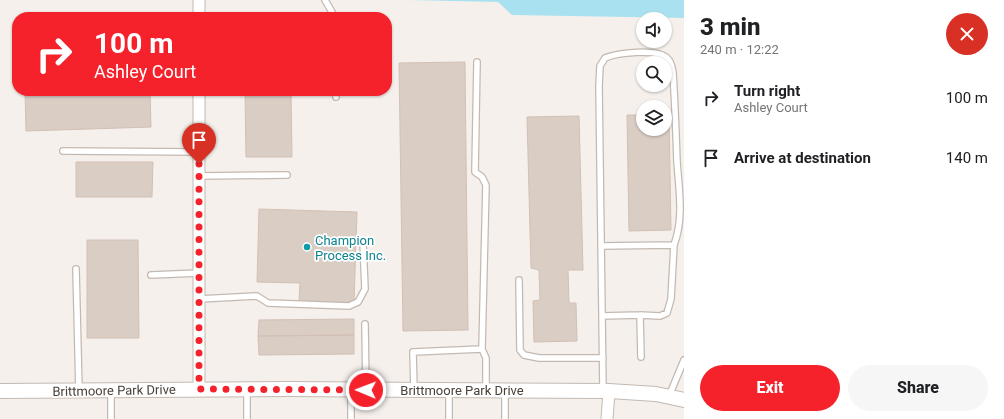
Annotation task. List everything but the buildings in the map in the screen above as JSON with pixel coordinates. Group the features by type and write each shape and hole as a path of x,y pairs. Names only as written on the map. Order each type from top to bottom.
{"street":[{"path":"199,0 199,12"},
{"path":"199,96 199,389"},
{"name":"Brittmoore Park Drive","path":"0,391 199,389 606,391 634,392 684,400"},
{"path":"606,391 607,419"}],"lane":[{"path":"325,0 332,12"},
{"path":"602,316 660,316 667,313 671,299 674,245 681,223 681,200 673,73 671,62 666,57 656,54 617,53 605,58 600,66 602,316 603,358 606,391"},
{"path":"477,62 475,172 482,177 486,186 482,349 486,358 486,390"},
{"path":"63,151 199,152"},
{"path":"199,176 287,175"},
{"path":"199,299 257,296 268,303 350,306 358,302 364,289 363,243"},
{"path":"601,246 674,245"},
{"path":"76,269 79,391"},
{"path":"151,275 199,273"},
{"path":"518,280 520,350 524,355 540,358 603,358"},
{"path":"640,315 641,357"},
{"path":"365,324 366,390"},
{"path":"414,390 413,352 482,349"},
{"path":"669,397 684,360"},
{"path":"247,389 247,419"},
{"path":"351,390 351,419"},
{"path":"449,390 449,419"},
{"path":"505,390 505,419"},
{"path":"111,391 111,419"}],"water":[{"path":"409,0 684,0 684,18 672,18 672,12 636,12 636,17 512,15 498,2"}],"place":[{"name":"Champion Process Inc.","path":"307,247"}],"route":[{"path":"199,164 199,389 366,390"}]}
